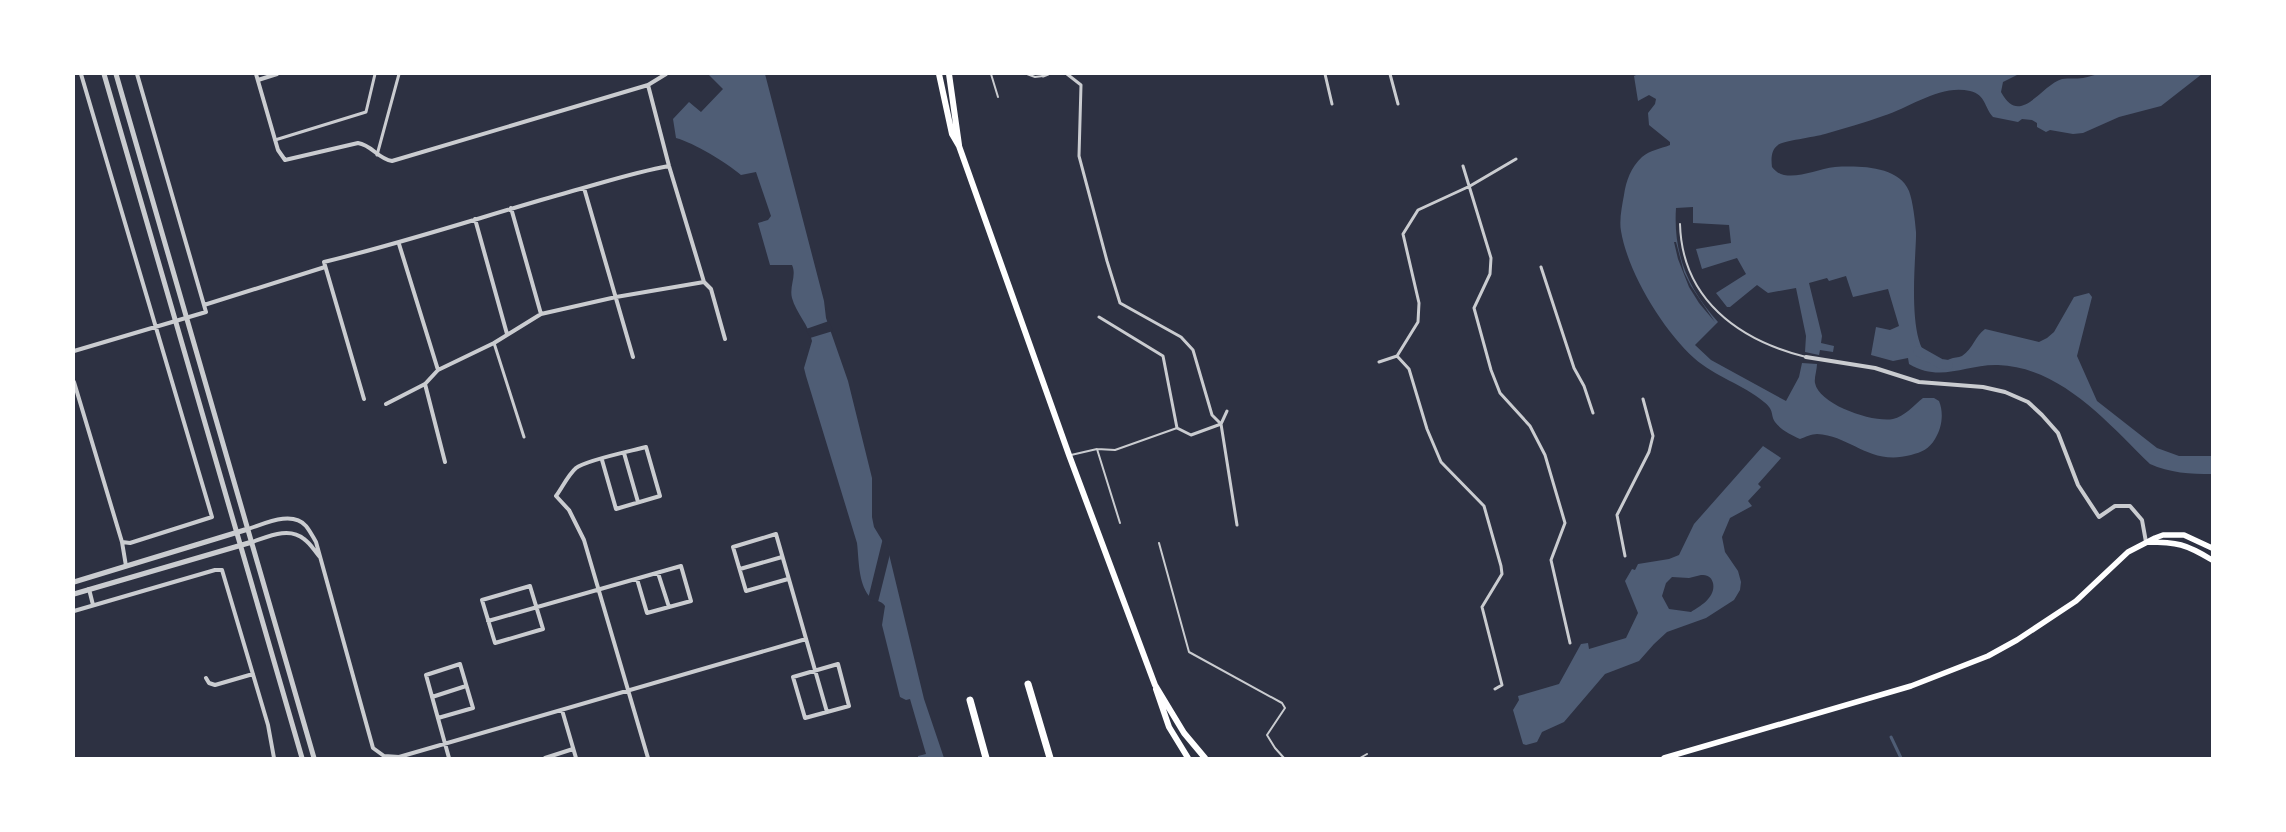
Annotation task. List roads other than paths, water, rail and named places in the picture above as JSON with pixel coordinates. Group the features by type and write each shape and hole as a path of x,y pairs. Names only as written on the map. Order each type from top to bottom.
{"highway":[{"path":"1028,684 1050,758"},
{"path":"970,700 986,758"}],"main road":[{"path":"939,74 952,134 959,146 1070,455 1155,685 1184,733 1205,758"},
{"path":"949,74 959,146"},
{"path":"1664,758 1910,686 1988,656 2017,640 2076,601 2128,552 2146,542 2164,535 2184,535 2212,548"},
{"path":"2146,542 2182,544 2212,560"},
{"path":"1155,685 1156,695 1169,727 1188,758"}],"street":[{"path":"81,74 212,517 130,543 122,542"},
{"path":"104,74 302,758"},
{"path":"116,74 314,758"},
{"path":"74,352 206,312 137,74"},
{"path":"256,74 278,150 285,160 358,143 364,144 385,160 392,161 648,85 666,74"},
{"path":"258,80 277,74"},
{"path":"276,140 366,112 375,74"},
{"path":"377,155 399,74"},
{"path":"1043,76 1048,74"},
{"path":"1067,74 1081,85 1079,156 1100,238 1120,303 1181,337 1193,350 1212,415 1220,424 1237,525"},
{"path":"1325,74 1332,104"},
{"path":"1390,74 1398,104"},
{"path":"648,85 669,166 704,282 711,289 725,339"},
{"path":"1379,362 1397,356 1418,322 1419,303 1403,234 1418,210 1470,186 1516,159"},
{"path":"364,399 324,262 399,244 511,208 638,172 669,166"},
{"path":"1463,166 1491,258 1490,274 1474,308 1491,370 1500,393 1530,426 1545,455 1565,523 1551,560 1570,643"},
{"path":"584,188 633,357"},
{"path":"511,208 541,314"},
{"path":"475,219 507,334"},
{"path":"399,244 438,370"},
{"path":"204,305 325,267"},
{"path":"1540,267 1574,368 1584,386 1593,413"},
{"path":"386,404 425,384 438,370 494,343 541,314 616,297 704,282"},
{"path":"1099,317 1164,356 1177,428 1191,435 1220,424 1227,411"},
{"path":"494,343 524,437"},
{"path":"1397,356 1409,369 1427,429 1441,462 1484,506 1502,574 1482,608 1502,685 1495,689"},
{"path":"1806,357 1875,368 1919,382 1983,387 2005,392 2028,402 2058,433 2078,485 2098,517 2115,506 2130,506 2142,520 2146,542"},
{"path":"74,382 122,542 126,566"},
{"path":"425,384 445,462"},
{"path":"1625,556 1617,515 1649,452 1653,436 1643,400"},
{"path":"602,460 616,509 660,496 646,447 580,466 575,469 556,496 569,510 577,523 584,540 648,758"},
{"path":"624,453 638,502"},
{"path":"74,582 278,519 289,518 298,521 305,525 316,542 373,748 384,756 399,757 444,742 562,710 806,639"},
{"path":"74,594 278,534 295,534 304,538 320,556"},
{"path":"788,579 746,591 733,547 776,534 827,712"},
{"path":"740,569 782,557"},
{"path":"488,621 681,566 691,601 647,613 637,579"},
{"path":"74,611 215,570 222,570 268,725 274,758"},
{"path":"658,573 669,607"},
{"path":"530,586 536,607 543,629 495,643 482,600 530,586"},
{"path":"89,589 94,605"},
{"path":"438,718 473,708 460,664 426,674 444,742 449,758"},
{"path":"838,664 849,706 805,718 793,677 815,670 838,664"},
{"path":"206,678 208,683 215,685 253,674"},
{"path":"432,697 466,686"},
{"path":"562,710 576,758"},
{"path":"545,758 573,749"}],"lane":[{"path":"991,74 998,97"},
{"path":"1027,74 1035,77 1043,76"},
{"path":"1680,224 1684,254 1694,282 1729,324 1761,342 1786,352 1806,357"},
{"path":"1070,455 1097,449 1115,450 1177,428"},
{"path":"1097,449 1120,523"},
{"path":"1159,543 1190,652 1282,703 1285,708 1267,735 1275,748 1284,758"},
{"path":"1360,758 1367,754"}],"water":[{"path":"2113,73 2202,74 2161,106 2119,117 2083,133 2073,134 2050,130 2046,132 2037,127 2037,123 2032,120 2022,119 2018,122 1993,117 1982,98 1970,91 1959,90 1937,93 1876,119 1825,134 1778,145 1774,149 1772,155 1772,167 1779,173 1790,176 1835,167 1865,167 1887,172 1904,182 1909,191 1916,227 1914,288 1918,335 1924,352 1934,361 1962,356 1969,350 1985,329 2039,342 2054,332 2074,297 2089,293 2092,297 2077,356 2097,401 2157,448 2179,456 2212,456 2212,474 2172,471 2150,464 2100,415 2082,400 2063,386 2021,368 1986,365 1953,371 1932,372 1909,364 1908,358 1893,361 1871,355 1876,327 1890,330 1899,326 1888,289 1853,297 1846,276 1829,281 1827,278 1809,283 1822,336 1821,343 1834,346 1833,352 1820,350 1819,355 1805,352 1806,336 1796,288 1768,293 1757,285 1730,307 1727,307 1716,293 1746,274 1737,258 1702,269 1696,249 1731,243 1729,225 1693,223 1693,207 1676,208 1677,240 1685,270 1698,297 1718,322 1695,345 1711,360 1786,401 1799,377 1802,363 1817,364 1815,383 1819,391 1836,405 1848,411 1884,420 1897,418 1923,398 1934,398 1939,401 1941,406 1942,420 1935,439 1925,450 1911,455 1884,457 1872,454 1829,436 1815,434 1800,439 1783,430 1777,425 1771,410 1764,402 1747,390 1702,365 1682,346 1670,332 1648,300 1631,265 1620,227 1628,179 1635,165 1642,157 1652,151 1670,145 1670,142 1649,125 1648,113 1655,104 1656,99 1649,95 1638,101 1634,76 1638,74 2019,74 2003,82 2001,92 2008,102 2016,106 2023,105 2031,101 2054,83 2062,79 2085,78 2099,74"},
{"path":"708,74 765,74 824,301 826,318 848,381 872,478 872,517 874,527 888,550 924,699 944,758 918,758 918,756 926,754 910,699 906,700 900,697 882,625 885,606 869,596 865,590 861,577 857,543 806,376 804,368 812,341 792,298 791,289 794,273 792,265 770,265 758,223 768,220 771,216 756,172 741,175 727,164 710,154 692,144 676,138 673,119 689,102 701,112 723,89"},
{"path":"1763,446 1781,458 1758,484 1761,487 1748,501 1752,506 1730,518 1722,537 1725,552 1738,571 1741,582 1740,590 1734,600 1706,618 1667,632 1639,661 1605,674 1564,722 1542,732 1537,742 1526,745 1523,744 1513,710 1519,700 1518,696 1559,684 1581,644 1588,643 1589,649 1626,638 1638,613 1625,581 1632,569 1635,570 1638,564 1669,559 1679,555 1694,524","holes":["1701,575 1710,577 1713,583 1710,597 1691,612 1669,609 1662,596 1666,583 1672,577 1689,578"]}],"waterway":[{"path":"1918,351 1941,364 1948,365"},
{"path":"1891,737 1901,758"}]}
